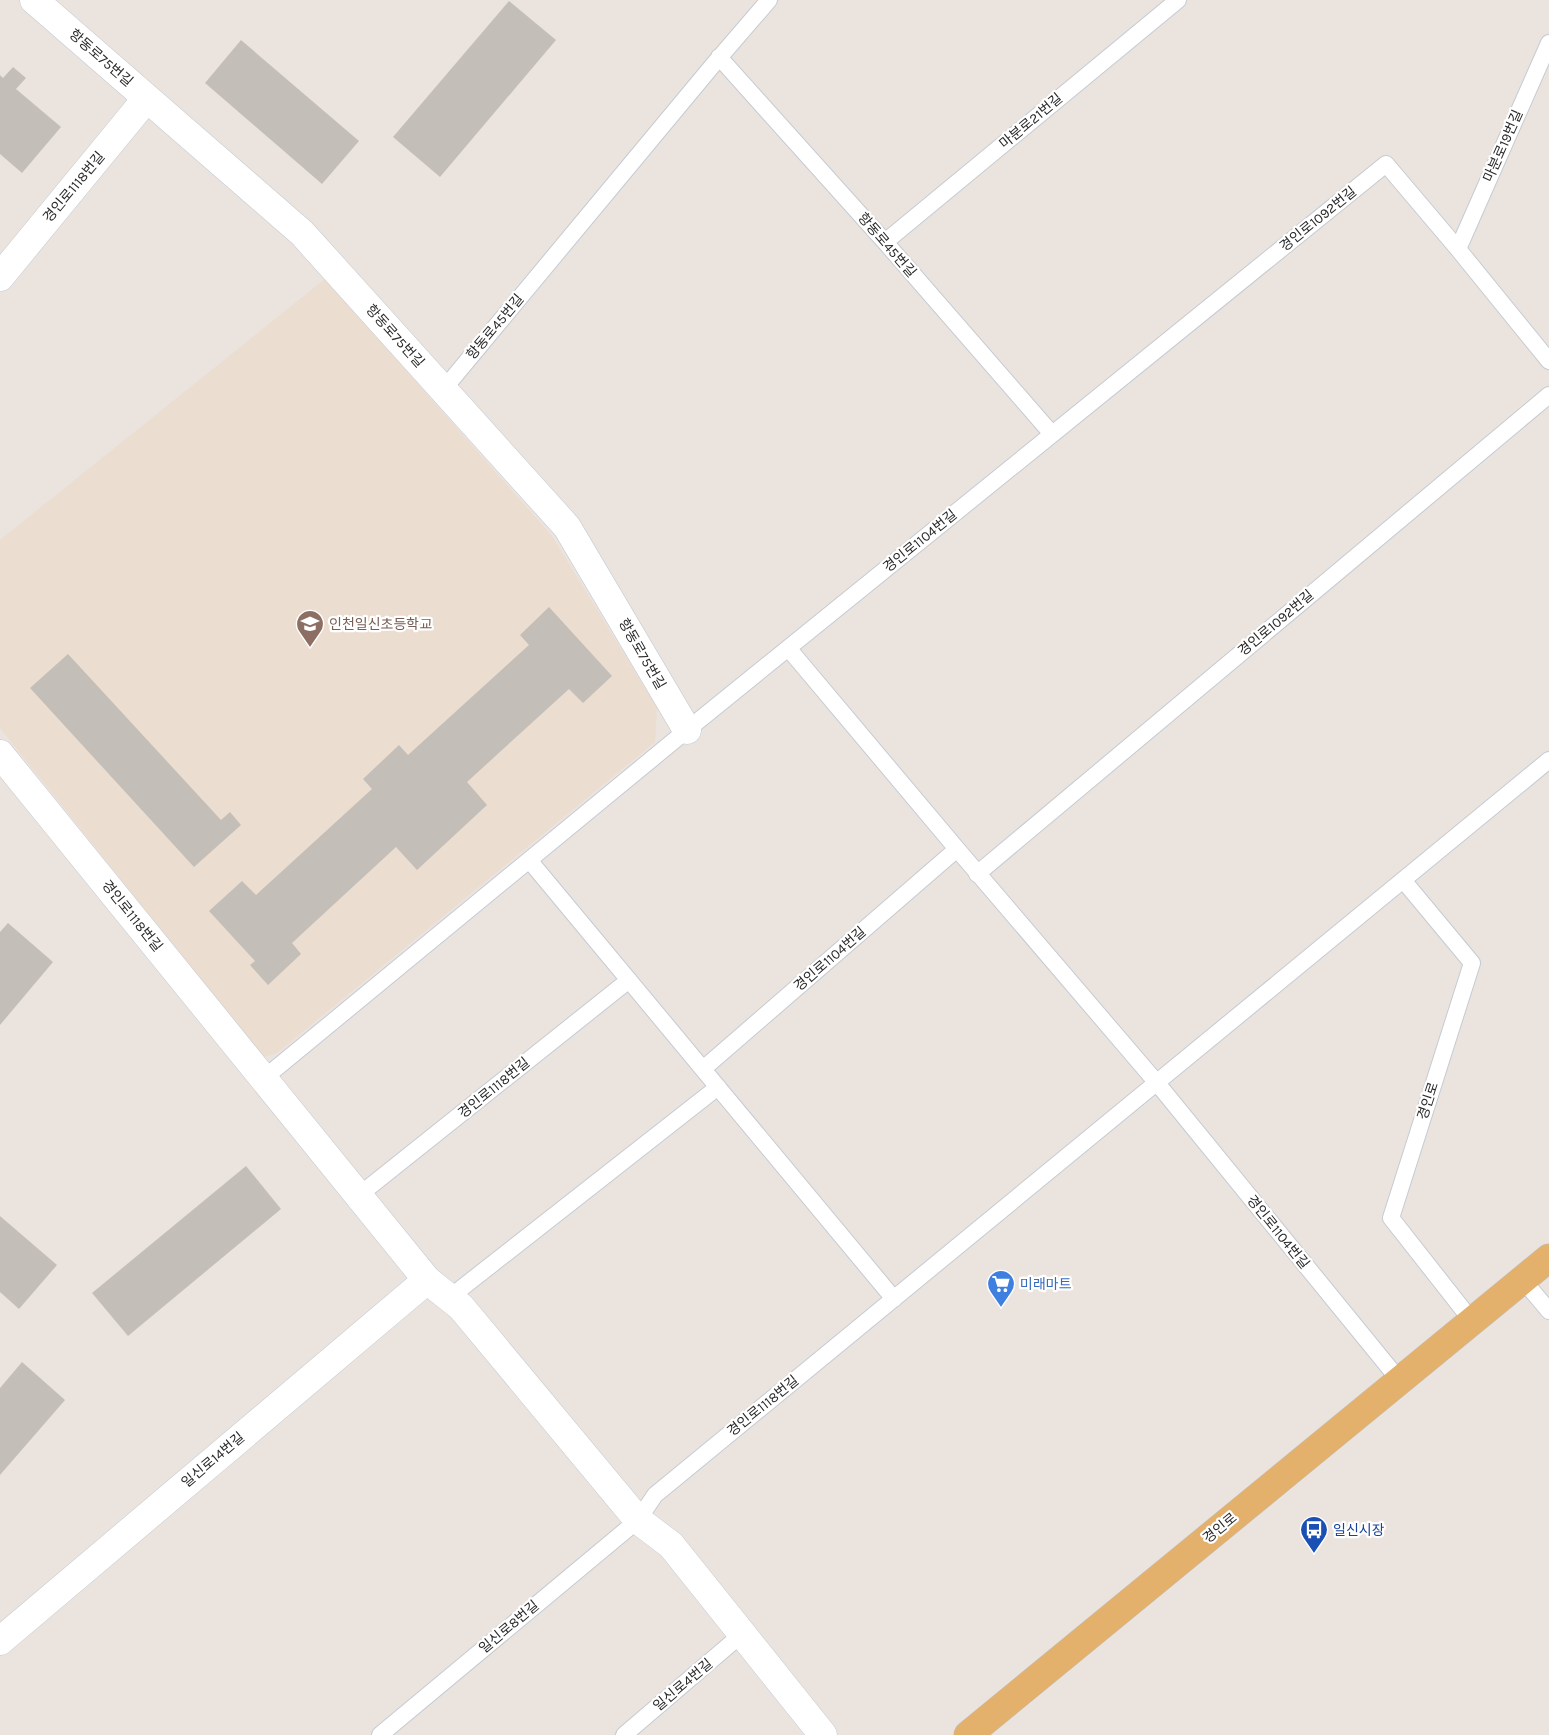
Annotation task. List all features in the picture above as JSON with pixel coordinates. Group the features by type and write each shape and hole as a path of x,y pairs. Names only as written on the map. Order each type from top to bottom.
{"main road":[{"name":"경인로","path":"968,1735 1549,1258"}],"street":[{"name":"항동로75번길","path":"34,0 302,233 567,527 687,730"},
{"name":"경인로1118번길","path":"0,277 147,98"},
{"name":"경인로1118번길","path":"0,754 426,1280 461,1307 638,1520 671,1545 824,1735"},
{"name":"일신로14번길","path":"0,1641 426,1280"}],"lane":[{"name":"항동로45번길","path":"443,390 769,0"},
{"name":"마분로21번길","path":"885,242 1178,0"},
{"name":"마분로19번길","path":"1458,249 1549,44"},
{"name":"항동로45번길","path":"719,58 885,242 1052,434"},
{"name":"경인로1092번길","path":"1052,434 1386,164 1549,361"},
{"name":"경인로1092번길","path":"977,874 1549,395"},
{"name":"경인로1104번길","path":"530,860 1052,434"},
{"name":"경인로1104번길","path":"788,648 977,874 1157,1083 1400,1381"},
{"path":"263,1079 530,860 894,1299 1549,760"},
{"name":"경인로1104번길","path":"703,1069 957,850"},
{"name":"경인로","path":"1404,880 1472,963 1391,1218 1472,1321"},
{"name":"경인로1118번길","path":"358,1196 629,980"},
{"path":"449,1298 718,1087"},
{"path":"1523,1280 1549,1311"},
{"name":"경인로1118번길","path":"638,1520 655,1495 894,1299"},
{"name":"일신로8번길","path":"380,1735 638,1520"},
{"name":"일신로4번길","path":"624,1735 742,1634"}],"shaded area":[{"name":"인천일신초등학교","path":"325,279 552,536 657,708 655,742 277,1053 263,1057 0,728 0,540"}],"building":[{"path":"509,1 556,40 440,177 393,137"},
{"path":"241,40 359,141 322,184 205,83"},
{"path":"13,67 26,78 16,89 61,127 22,173 0,154 0,75 3,78"},
{"path":"549,607 612,676 583,703 569,689 467,782 487,805 417,870 396,847 292,943 301,954 268,985 250,965 255,961 209,911 242,881 256,895 372,789 363,779 399,745 408,755 529,645 520,635"},
{"path":"68,654 221,820 230,812 241,825 194,867 30,688"},
{"path":"8,923 53,962 0,1025 0,932"},
{"path":"246,1166 281,1209 128,1336 92,1293"},
{"path":"0,1216 57,1265 19,1309 0,1292"},
{"path":"22,1362 65,1400 0,1475 0,1388"}],"place":[{"name":"인천일신초등학교","path":"310,648"},
{"name":"미래마트","path":"1001,1308"},
{"name":"일신시장","path":"1314,1554"}]}
